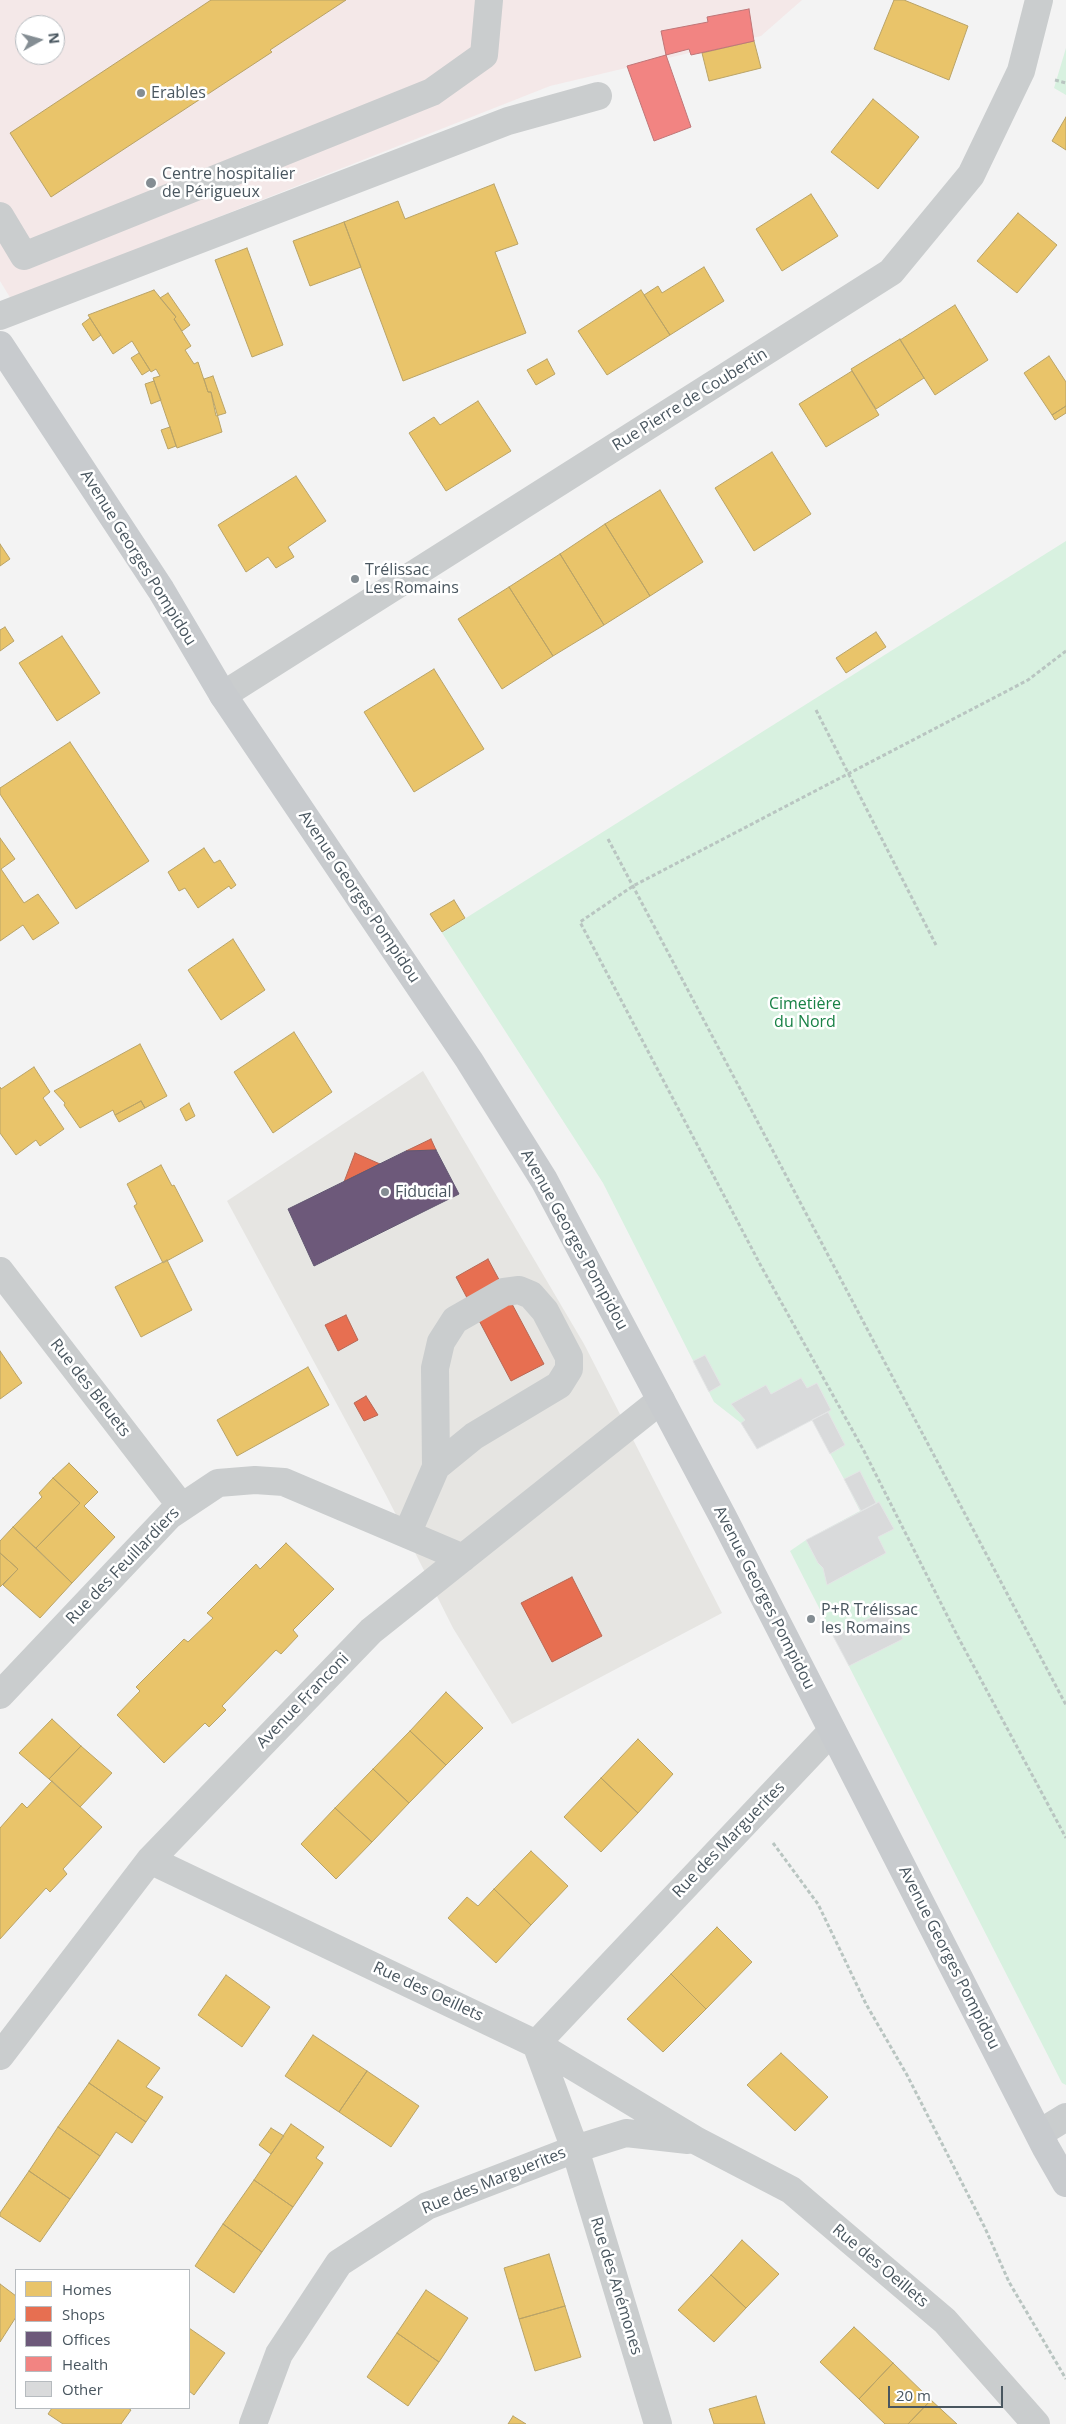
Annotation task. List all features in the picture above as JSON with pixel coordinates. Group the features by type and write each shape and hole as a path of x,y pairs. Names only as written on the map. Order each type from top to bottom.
{"main road":[{"name":"Avenue Georges Pompidou","path":"0,345 162,590 222,695 469,1060 544,1180 661,1400 1066,2183"}],"street":[{"path":"0,216 24,256 432,92 484,55 489,0"},
{"name":"Rue Pierre de Coubertin","path":"222,695 891,272 971,175 1022,71 1039,0"},
{"path":"0,316 508,122 598,96"},
{"name":"Rue des Bleuets","path":"0,1271 181,1506"},
{"path":"407,1534 436,1467 435,1368 441,1342 455,1320 504,1292 519,1290 531,1295 545,1310 569,1357 569,1369 560,1385 474,1436 436,1467"},
{"name":"Avenue Franconi","path":"0,2056 150,1860 371,1630 661,1400"},
{"name":"Rue des Feuillardiers","path":"0,1695 163,1522 181,1506 218,1483 255,1480 284,1482 463,1558"},
{"name":"Rue des Marguerites","path":"253,2424 279,2354 339,2263 427,2206 575,2149 536,2044 832,1731"},
{"name":"Rue des Oeillets","path":"150,1860 536,2044 697,2142 791,2190 945,2321 1036,2424"},
{"path":"1040,2133 1066,2118"},
{"name":"Rue des Oeillets","path":"575,2149 626,2133 697,2142"},
{"name":"Rue des Anémones","path":"575,2149 658,2424"}],"path":[{"path":"1066,651 1028,680 633,886 580,922 761,1266 864,1451 958,1637 1066,1838"},
{"path":"816,710 936,945"},
{"path":"608,839 1066,1705"},
{"path":"755,1813 775,1846 818,1904 866,2004 907,2075 985,2228 1009,2282 1066,2379"}],"shaded area":[{"name":"Centre hospitalier de Périgueux","path":"0,0 802,0 761,36 550,86 11,299 0,281"},
{"path":"423,1071 584,1344 722,1613 512,1724 453,1628 386,1495 227,1201"}],"green space":[{"path":"1066,48 1066,95 1054,88"},
{"name":"Cimetière du Nord","path":"1066,541 1066,2085 1062,2083 790,1551 806,1540 860,1511 844,1479 812,1420 757,1449 741,1423 714,1402 603,1183 442,933"}],"building: Homes":[{"name":"Erables","path":"211,0 346,0 270,50 272,52 51,197 10,133"},
{"path":"894,0 904,0 968,26 949,80 874,49"},
{"path":"754,41 761,68 709,81 702,53"},
{"path":"873,99 919,137 878,189 831,152"},
{"path":"1066,117 1066,150 1052,141"},
{"path":"494,184 518,244 495,252 526,333 403,381 344,222 398,201 405,219"},
{"path":"811,194 838,236 782,271 756,229"},
{"path":"1018,213 1057,245 1017,293 977,261"},
{"path":"344,222 361,267 310,286 293,241"},
{"path":"247,248 283,345 252,357 215,260"},
{"path":"704,267 724,301 670,335 644,295 658,286 662,293"},
{"path":"154,290 176,317 174,319 191,346 185,350 194,364 198,362 208,392 211,392 222,432 177,448 153,378 160,376 156,369 151,372 132,341 113,354 88,315"},
{"path":"641,290 670,335 607,375 578,331"},
{"path":"168,293 190,325 182,331 174,319 176,317 160,298"},
{"path":"955,305 988,360 935,395 900,340"},
{"path":"90,318 101,335 93,341 82,324"},
{"path":"900,339 924,378 876,409 851,369"},
{"path":"139,353 150,370 142,375 131,358"},
{"path":"1049,356 1066,382 1066,406 1052,415 1024,373"},
{"path":"547,359 555,374 536,385 527,370"},
{"path":"852,371 879,415 826,447 799,404"},
{"path":"213,376 226,413 216,416 211,392 208,392 204,379"},
{"path":"154,381 161,400 151,404 145,384"},
{"path":"478,401 511,451 446,491 409,433 434,417 440,425"},
{"path":"1066,406 1066,413 1055,420 1052,415"},
{"path":"170,427 176,446 168,449 161,430"},
{"path":"772,452 811,514 754,551 715,488"},
{"path":"296,476 326,521 288,547 294,557 276,568 268,557 246,572 218,525"},
{"path":"660,490 703,562 650,596 605,524"},
{"path":"605,524 650,596 604,625 560,554"},
{"path":"0,544 10,559 0,566"},
{"path":"560,554 604,625 553,656 509,587"},
{"path":"509,587 553,656 502,689 458,619"},
{"path":"5,627 14,641 0,651 0,630"},
{"path":"876,632 886,647 846,673 836,658"},
{"path":"62,636 100,693 57,721 19,663"},
{"path":"434,669 484,749 414,792 364,712"},
{"path":"70,742 149,861 76,909 0,794 0,788"},
{"path":"0,838 15,859 1,869 24,903 38,894 59,923 33,940 23,925 0,941"},
{"path":"204,848 214,863 220,860 236,885 231,889 229,886 198,908 185,888 179,891 168,872"},
{"path":"454,900 465,918 442,932 430,914"},
{"path":"233,939 265,990 221,1020 188,970"},
{"path":"294,1032 332,1092 273,1133 234,1072"},
{"path":"140,1044 167,1096 145,1108 141,1101 115,1115 113,1110 80,1128 64,1105 65,1103 54,1091"},
{"path":"34,1067 50,1092 43,1098 64,1129 40,1146 36,1140 16,1155 0,1133 0,1087 1,1089"},
{"path":"141,1101 145,1108 119,1122 115,1115"},
{"path":"189,1103 195,1116 186,1121 180,1109"},
{"path":"161,1165 172,1186 174,1185 203,1241 163,1263 134,1206 137,1204 127,1184"},
{"path":"167,1260 192,1310 141,1337 115,1287"},
{"path":"0,1351 22,1383 0,1399"},
{"path":"308,1367 329,1405 237,1456 217,1420"},
{"path":"69,1463 98,1492 84,1506 115,1537 72,1583 36,1548 80,1503 53,1478"},
{"path":"53,1478 80,1503 36,1548 13,1527 42,1497 39,1493"},
{"path":"13,1527 72,1583 40,1618 3,1585 18,1569 0,1553 0,1541"},
{"path":"286,1543 334,1589 293,1630 298,1636 281,1654 276,1650 222,1706 226,1710 209,1727 205,1723 164,1763 117,1715 140,1691 136,1687 184,1639 188,1642 213,1618 207,1613 256,1564 260,1569"},
{"path":"0,1553 18,1569 0,1587"},
{"path":"446,1692 483,1728 446,1765 410,1731"},
{"path":"52,1719 81,1746 49,1779 19,1753"},
{"path":"410,1731 446,1765 409,1803 373,1769"},
{"path":"638,1739 673,1774 638,1813 601,1778"},
{"path":"81,1746 112,1773 80,1807 49,1779"},
{"path":"373,1769 409,1803 372,1842 335,1808"},
{"path":"601,1778 638,1813 601,1852 564,1817"},
{"path":"52,1781 102,1827 63,1869 67,1874 50,1892 46,1888 0,1939 0,1828 22,1803 27,1808"},
{"path":"335,1808 372,1842 336,1879 301,1844"},
{"path":"531,1851 568,1886 531,1925 494,1889"},
{"path":"494,1889 531,1925 496,1963 448,1918 467,1897 478,1906"},
{"path":"717,1927 752,1962 706,2009 671,1974"},
{"path":"671,1974 706,2009 663,2052 627,2019"},
{"path":"226,1975 270,2007 242,2047 198,2015"},
{"path":"313,2035 367,2071 339,2112 285,2076"},
{"path":"118,2040 160,2068 146,2087 163,2097 146,2122 89,2083"},
{"path":"781,2053 828,2097 795,2131 747,2085"},
{"path":"367,2071 419,2106 391,2147 339,2112"},
{"path":"89,2083 146,2122 132,2143 116,2132 100,2156 58,2127"},
{"path":"291,2124 324,2147 316,2158 323,2163 293,2207 254,2180"},
{"path":"58,2127 100,2156 70,2199 29,2171"},
{"path":"271,2128 284,2136 271,2154 259,2145"},
{"path":"29,2171 70,2199 40,2242 0,2216 0,2213"},
{"path":"254,2180 293,2207 262,2252 223,2224"},
{"path":"223,2224 262,2252 234,2293 195,2266"},
{"path":"742,2240 779,2274 746,2308 711,2275"},
{"path":"549,2254 565,2306 519,2319 504,2268"},
{"path":"711,2275 746,2308 714,2342 678,2310"},
{"path":"0,2284 15,2295 15,2319 0,2342"},
{"path":"426,2290 468,2318 439,2362 397,2333"},
{"path":"565,2306 581,2357 535,2371 519,2319"},
{"path":"854,2327 893,2363 859,2399 820,2362"},
{"path":"190,2329 225,2353 194,2395 190,2392"},
{"path":"397,2333 439,2362 408,2406 367,2377"},
{"path":"893,2363 931,2400 908,2424 885,2424 859,2399"},
{"path":"756,2396 765,2424 714,2424 709,2409"},
{"path":"931,2400 957,2424 908,2424"},
{"path":"51,2409 131,2410 121,2424 63,2424 48,2414"},
{"path":"513,2416 526,2424 508,2424"}],"building: Shops":[{"path":"431,1139 436,1150 406,1151"},
{"path":"355,1153 380,1164 344,1182"},
{"path":"488,1259 544,1364 511,1381 456,1277"},
{"path":"346,1315 358,1340 338,1351 325,1325"},
{"path":"366,1396 378,1415 364,1421 354,1403"},
{"path":"572,1577 602,1636 552,1662 521,1603"}],"building: Offices":[{"path":"436,1150 459,1194 314,1266 288,1209 406,1151"}],"building: Health":[{"path":"749,9 754,41 691,55 689,49 666,55 661,31 708,22 707,17"},
{"path":"666,55 691,127 654,141 627,66"}],"building: Other":[{"path":"705,1355 721,1385 709,1392 693,1361"},
{"path":"801,1378 807,1388 817,1383 831,1410 757,1449 741,1423 745,1420 731,1404 766,1385 771,1394"},
{"path":"828,1412 845,1445 830,1454 812,1420"},
{"path":"860,1471 876,1503 861,1511 844,1479"},
{"path":"879,1502 894,1529 878,1537 886,1553 827,1585 823,1568 818,1563 806,1540"},
{"path":"888,1609 903,1639 849,1666 833,1636"}],"place":[{"name":"Erables","path":"141,93"},
{"name":"Centre hospitalier de Périgueux","path":"151,183"},
{"name":"Trélissac Les Romains","path":"355,579"},
{"name":"Fiducial","path":"385,1192"},
{"name":"P+R Trélissac les Romains","path":"811,1619"}]}
